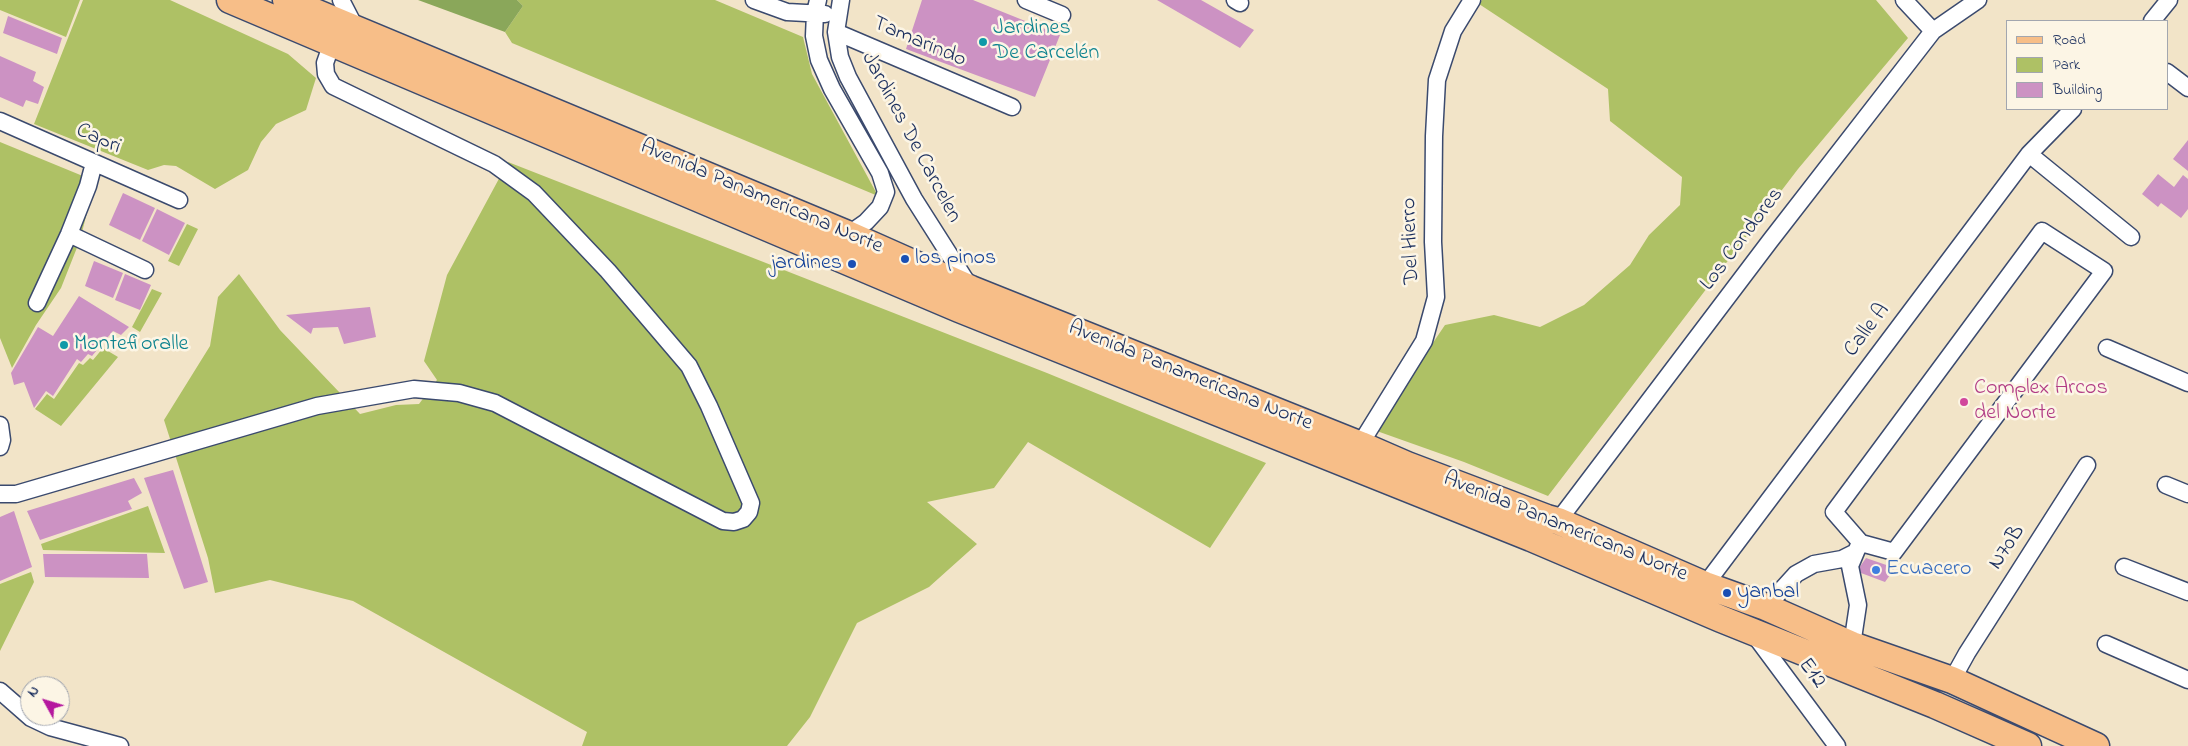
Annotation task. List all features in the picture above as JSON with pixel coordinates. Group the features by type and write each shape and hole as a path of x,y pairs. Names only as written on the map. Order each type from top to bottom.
{"main road":[{"name":"Avenida Panamericana Norte","path":"230,0 959,309 1354,454 1406,465 1558,521 1705,585 1766,607 1852,645 1952,680 2096,746"},
{"name":"Avenida Panamericana Norte","path":"286,0 845,233 1354,454 1531,538 1935,705 2028,746"}],"street":[{"path":"341,0 356,29"},
{"name":"Tamarindo","path":"754,0 787,12 816,7 838,16 1012,107"},
{"path":"1026,0 1062,15"},
{"name":"Del Hierro","path":"1354,454 1424,341 1436,297 1433,242 1434,136 1437,80 1453,31 1472,0"},
{"path":"1904,0 1933,31"},
{"name":"Los Condores","path":"1558,521 1770,241 1933,31 1978,0"},
{"path":"2153,20 2168,0"},
{"name":"Jardines De Carcelen","path":"816,7 814,36 819,60 832,89 880,173 886,192 880,207 866,222 856,230 845,233"},
{"name":"Jardines De Carcelen","path":"838,16 840,57 848,77 914,199 971,289"},
{"path":"0,494 16,494 317,406 414,389 459,393 495,403 723,520 734,522 742,519 749,512 751,503 709,406 689,366 608,271 534,193 494,164 333,86 326,74 325,63 332,43"},
{"path":"2168,73 2188,88"},
{"name":"Calle A","path":"1705,585 2029,154 2072,110"},
{"name":"Capri","path":"0,121 179,200"},
{"path":"2029,154 2131,237"},
{"path":"37,304 69,234 88,186 94,163"},
{"path":"1766,607 1796,574 1814,564 1842,559 1858,548 1894,552 2104,271 2042,231 1834,512 1858,548"},
{"path":"69,234 145,270"},
{"path":"2107,348 2188,383"},
{"path":"0,425 2,440 0,447"},
{"name":"N70B","path":"1952,680 1967,653 2087,465"},
{"path":"2166,485 2188,494"},
{"path":"1852,645 1858,605 1850,566 1858,548"},
{"path":"2124,567 2188,592"},
{"name":"E12","path":"1750,629 1837,746"},
{"path":"2106,644 2188,680"},
{"path":"0,691 31,718 50,728 120,746"}],"green space":[{"path":"0,0 80,0 66,37 0,10"},
{"path":"83,0 170,0 288,54 316,78 306,110 276,124 261,142 248,170 215,189 176,166 164,165 148,170 34,124"},
{"path":"418,0 517,0 523,6 505,32"},
{"path":"517,0 715,0 803,37 812,74 878,196 512,43 505,32 523,6"},
{"path":"1482,0 1876,0 1908,38 1798,169 1548,496 1464,462 1374,430 1445,325 1494,315 1540,327 1584,305 1630,265 1649,235 1680,205 1682,177 1610,121 1608,89 1479,4"},
{"path":"0,142 95,181 80,240 61,288 36,325 12,368 0,338"},
{"path":"508,162 1047,373 1266,463 1210,548 1028,442 994,488 927,502 977,544 929,587 857,623 810,717 787,746 582,746 587,732 353,601 270,580 215,593 208,558 164,420 210,346 218,297 239,274 280,330 360,414 396,405 419,404 437,380 424,361 447,275"},
{"path":"187,224 198,229 179,266 168,261"},
{"path":"152,289 162,293 140,332 132,327"},
{"path":"103,348 118,357 61,426 35,409 47,394 54,399 79,363 83,365 90,358 93,360"},
{"path":"148,506 165,553 43,550 41,544"},
{"path":"31,572 34,582 0,651 0,584"}],"building":[{"name":"Jardines De Carcelén","path":"922,0 973,0 1060,35 1035,97 906,49"},
{"name":"Jardines De Carcelén","path":"1157,0 1201,0 1254,30 1240,48"},
{"path":"8,16 62,38 57,54 3,33"},
{"path":"0,56 36,72 33,81 44,87 38,104 26,100 23,107 0,97"},
{"path":"2188,140 2188,171 2173,159"},
{"path":"2158,174 2174,187 2183,175 2188,179 2188,209 2181,218 2161,203 2158,207 2142,194"},
{"path":"123,193 155,208 140,240 109,225"},
{"path":"157,209 185,223 169,255 142,241"},
{"path":"94,261 123,273 113,298 85,286"},
{"path":"125,274 151,285 140,310 115,300"},
{"name":"Montefioralle","path":"79,296 129,327 121,335 113,331 92,356 88,354 81,362 77,359 53,396 46,391 34,408 24,382 14,385 11,373 38,327 53,336"},
{"path":"370,307 376,337 344,344 338,327 313,328 311,334 286,315"},
{"path":"173,470 208,582 184,589 144,478"},
{"path":"134,478 142,493 128,501 132,509 40,540 27,511"},
{"path":"14,511 32,567 0,581 0,517"},
{"path":"43,554 147,554 149,578 45,577"},
{"name":"Ecuacero","path":"1866,558 1895,568 1885,582 1861,573 1859,568"}],"place":[{"name":"Jardines De Carcelén","path":"983,42"},
{"name":"los pinos","path":"905,259"},
{"name":"jardines","path":"852,264"},
{"name":"Montefioralle","path":"64,345"},
{"name":"Complex Arcos del Norte","path":"1964,402"},
{"name":"Ecuacero","path":"1876,570"},
{"name":"yanbal","path":"1727,593"}]}
